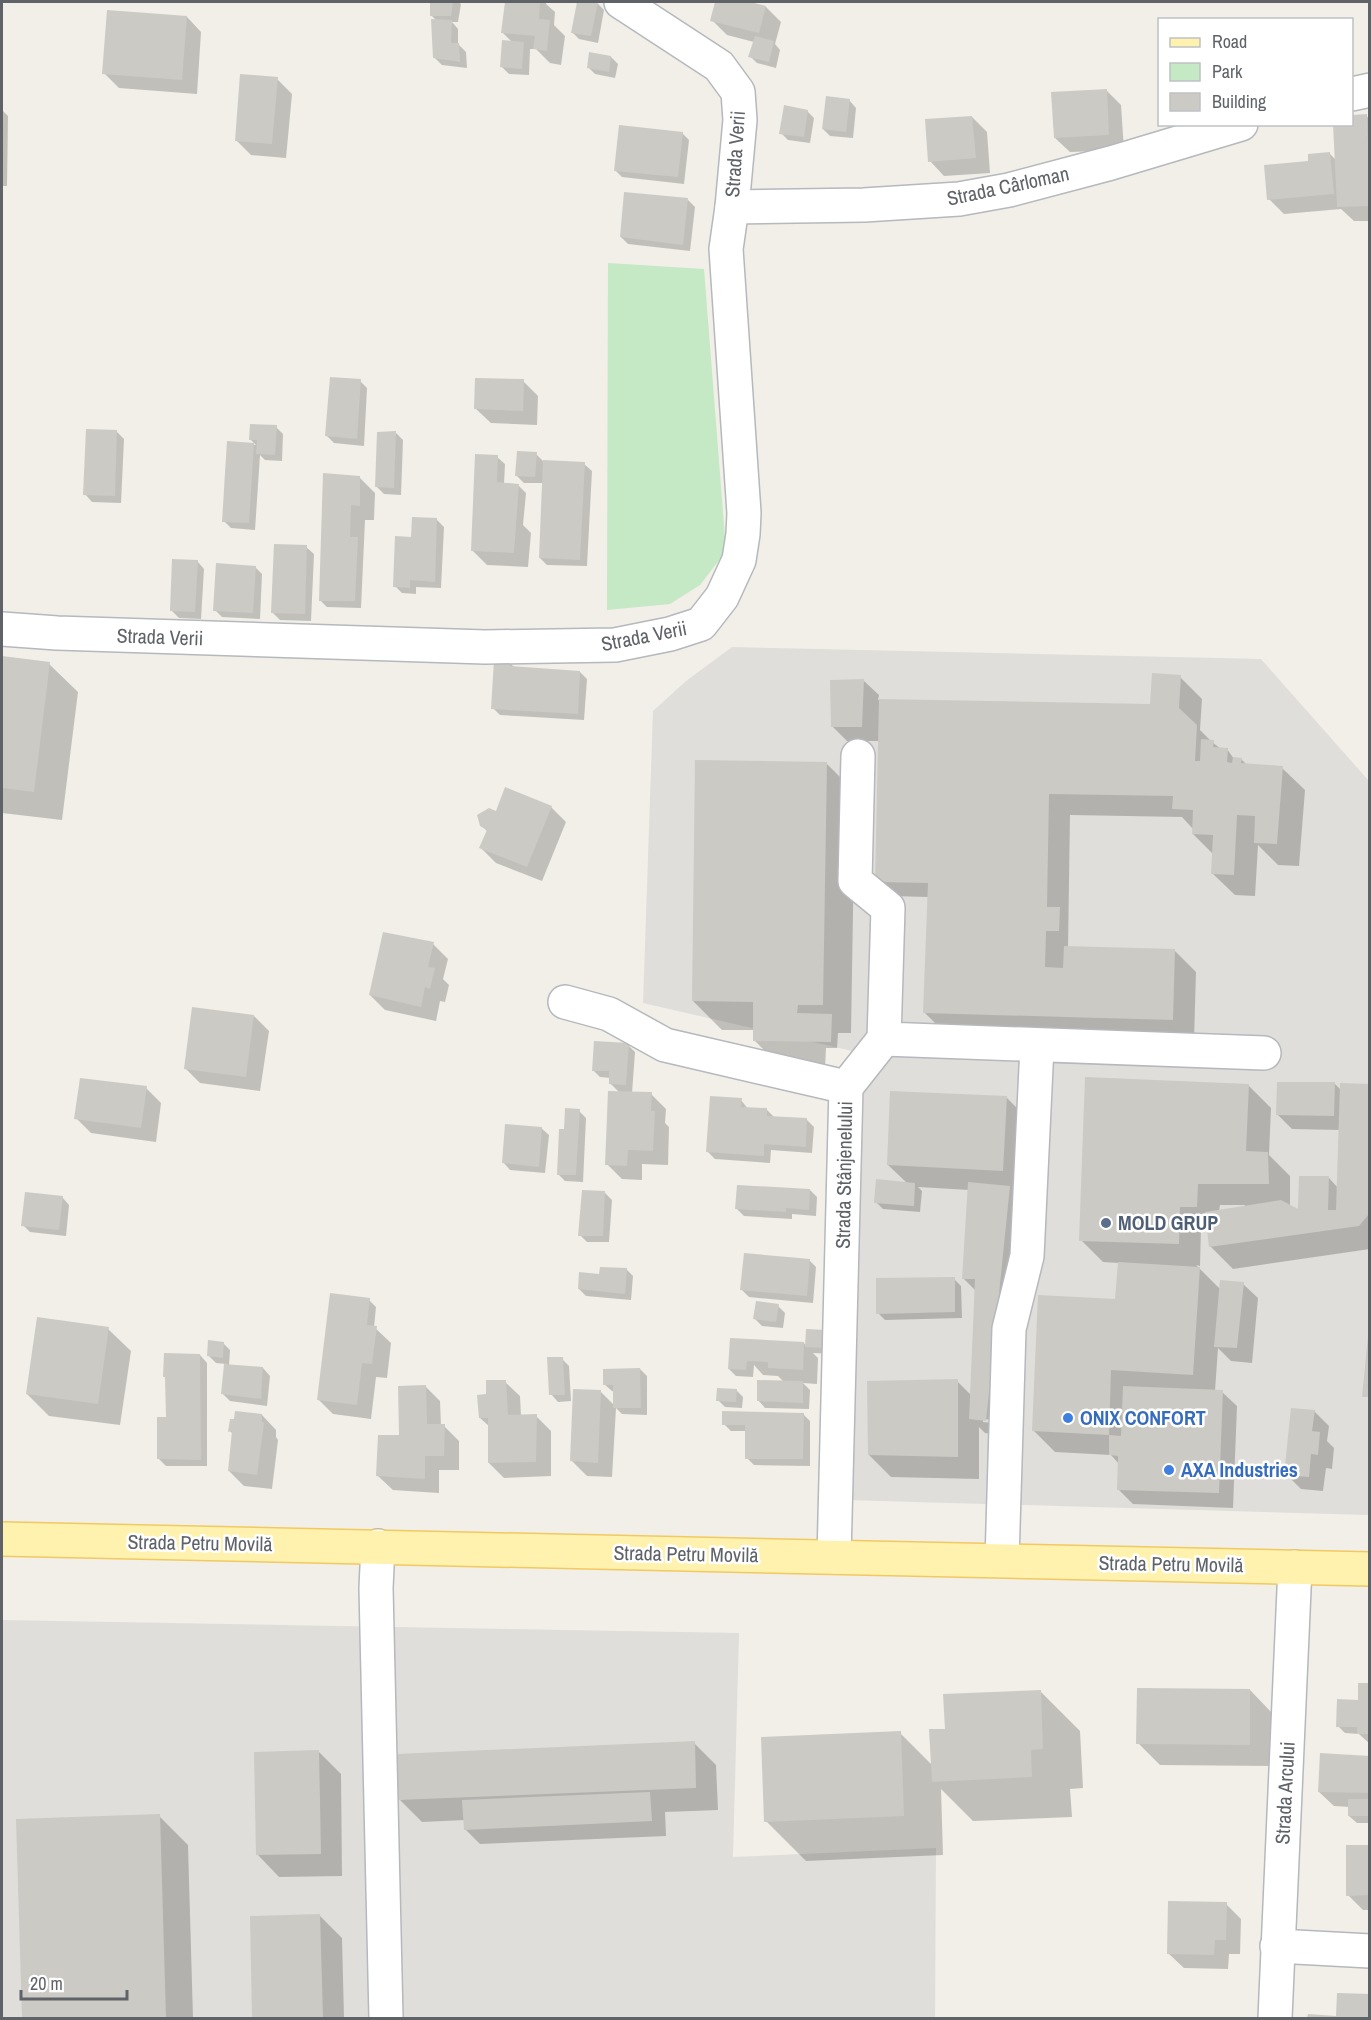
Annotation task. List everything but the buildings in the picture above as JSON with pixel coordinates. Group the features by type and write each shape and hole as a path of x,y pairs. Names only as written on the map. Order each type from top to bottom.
{"main road":[{"name":"Strada Petru Movilă","path":"2,1539 1370,1569"}],"street":[{"name":"Strada Verii","path":"2,629 249,640 497,647 615,645 670,634 701,624 722,597 739,560 743,534 744,513 726,249 740,120 738,92 719,66 621,2"},
{"path":"1353,94 1370,90"},
{"name":"Strada Cârloman","path":"732,207 864,205 959,199 1010,190 1234,126"},
{"path":"846,1087 884,1039 888,908 855,881 858,756"},
{"name":"Strada Stânjenelului","path":"565,1002 609,1014 665,1045 846,1087 834,1557"},
{"path":"884,1039 1264,1053"},
{"path":"1002,1560 1008,1329 1027,1256 1037,1046"},
{"path":"378,1546 376,1588 386,2019"},
{"name":"Strada Arcului","path":"1275,2019 1295,1567"},
{"path":"1277,1946 1370,1951"}],"shaded area":[{"path":"732,647 1261,659 1369,781 1369,1515 847,1500 865,1054 643,1003 653,711 686,681"},
{"path":"2,1620 739,1633 733,1857 936,1848 935,2018 2,2018"}],"green space":[{"path":"608,263 704,269 726,551 700,585 670,604 607,610"}],"place":[{"name":"MOLD GRUP","path":"1106,1223"},
{"name":"ONIX CONFORT","path":"1068,1418"},
{"name":"AXA Industries","path":"1169,1470"}]}
